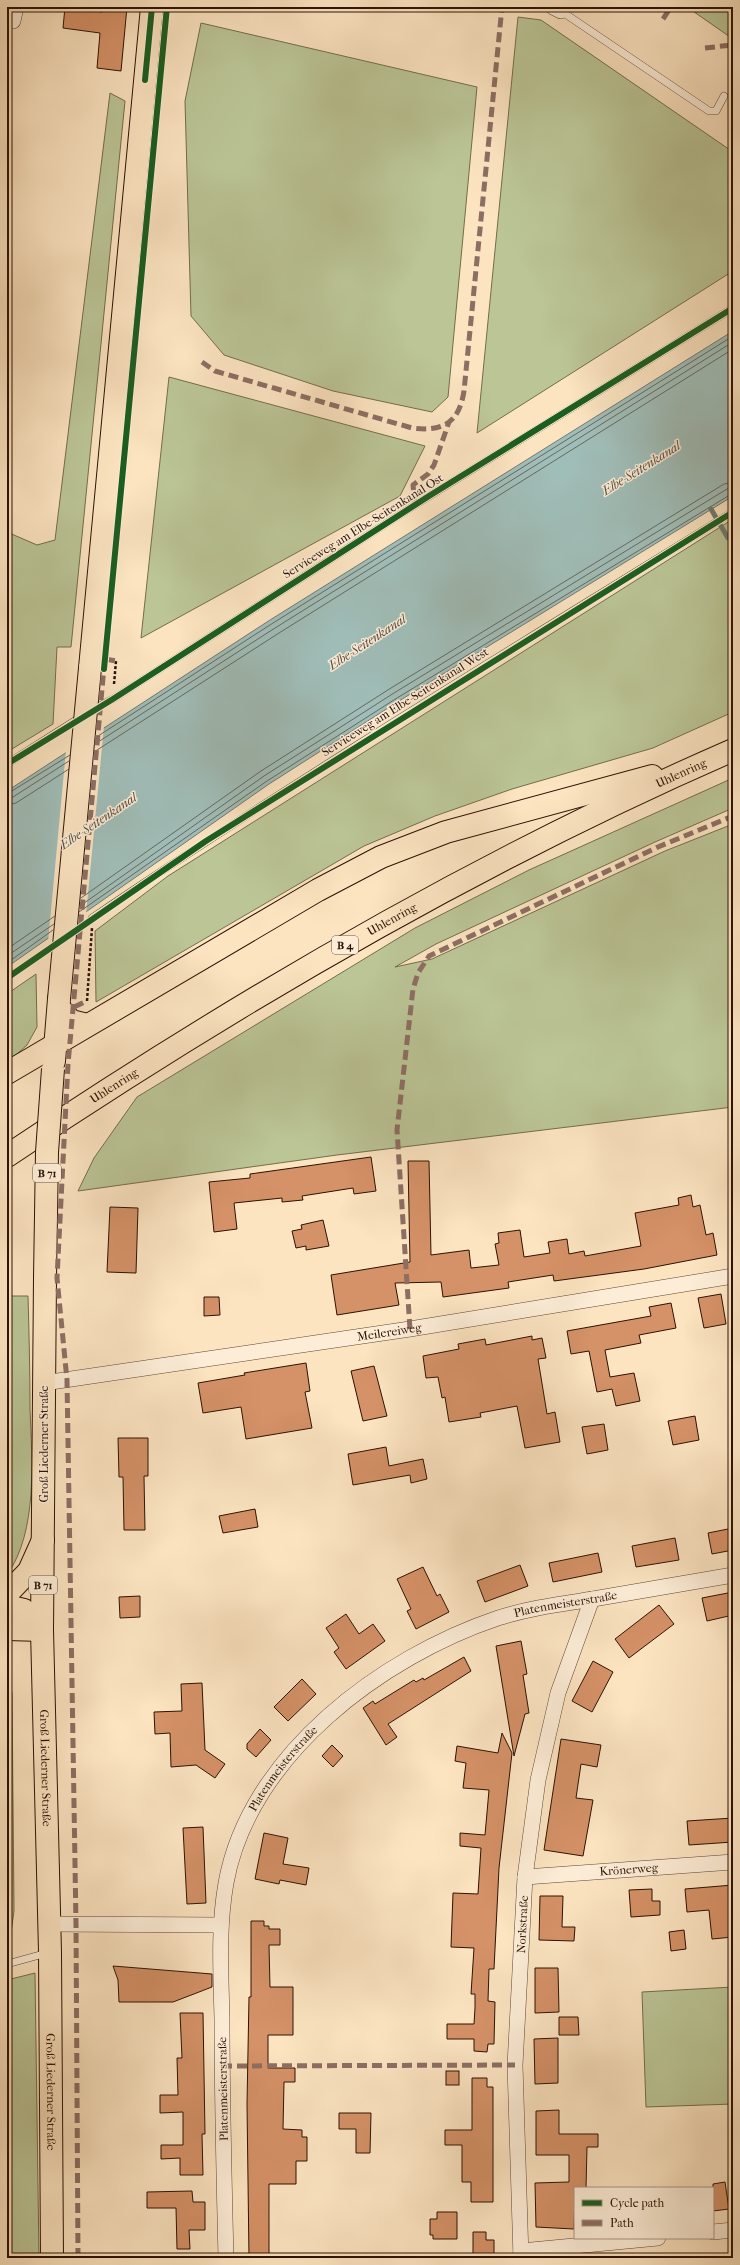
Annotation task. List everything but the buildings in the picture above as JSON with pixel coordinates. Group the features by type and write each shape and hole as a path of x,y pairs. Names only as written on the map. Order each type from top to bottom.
{"main road":[{"name":"B 71","path":"56,1043 152,7"},
{"name":"Uhlenring","path":"7,1156 175,1047 324,957 510,856 733,750"},
{"path":"7,1073 318,890 381,857 446,832 701,764"},
{"path":"59,1003 71,1021 87,1025"},
{"name":"Groß Liederner Straße","path":"52,2258 50,1924 42,1630 47,1152 56,1043"},
{"path":"7,1594 29,1571 43,1540"},
{"path":"7,1606 24,1610 42,1630"},
{"path":"7,1629 42,1630"}],"street":[{"name":"Meilereiweg","path":"44,1383 410,1329 733,1276"},
{"name":"Platenmeisterstraße","path":"226,2258 221,1926 229,1871 241,1834 251,1813 275,1774 318,1727 342,1705 394,1668 445,1640 472,1628 528,1610 733,1575"},
{"name":"Norkstraße","path":"521,2255 515,2065 525,1877 538,1780 558,1693 592,1599"},
{"name":"Krönerweg","path":"525,1877 733,1862"},
{"path":"50,1924 221,1926"},
{"path":"714,2232 733,2230"},
{"path":"521,2255 650,2239"}],"lane":[{"path":"557,9 709,112 716,111 724,96"},
{"name":"Serviceweg am Elbe-Seitenkanal Ost","path":"7,764 113,699 429,496 733,308"},
{"name":"Serviceweg am Elbe-Seitenkanal West","path":"92,918 206,841 308,775 733,512"},
{"path":"7,1964 50,1952"}],"path":[{"path":"113,699 116,661"},
{"path":"86,1001 92,918"}],"green space":[{"path":"687,7 733,7 733,39"},
{"path":"518,17 541,20 733,152 733,271 477,433"},
{"path":"201,23 477,87 448,397 432,412 333,391 224,355 191,316 185,101"},
{"path":"110,93 125,101 71,647 57,647 53,724 7,752 7,532 37,545 55,540"},
{"path":"169,377 425,446 400,496 141,638"},
{"path":"733,519 733,712 653,748 512,789 435,816 364,846 96,1002 95,931 168,876"},
{"path":"733,778 733,808 655,842 436,944 395,967 432,959 665,851 733,824 733,1107 337,1155 78,1191 94,1158 137,1097 415,928 529,870"},
{"path":"36,974 37,1027 27,1045 7,1063 7,994"},
{"path":"7,1265 9,1296 28,1296 32,1472 31,1495 24,1538 17,1557 7,1575"},
{"path":"7,1671 12,1693 14,1911 10,1940 7,1943"},
{"path":"35,1973 39,2258 7,2258 7,1980"},
{"path":"733,1987 733,2104 646,2107 642,1992"}],"water":[{"name":"Elbe-Seitenkanal","path":"733,331 733,496 399,701 269,784 7,967 7,791 270,620"}],"pier":[{"path":"104,726 86,915 48,942 66,750"}],"waterway":[{"path":"711,509 728,538"}],"marked path":[{"path":"202,362 215,371 412,428 423,429 441,426 454,418 462,402 464,391 502,7"},
{"path":"663,19 671,7"},
{"path":"705,48 732,45"},
{"path":"415,505 413,485 428,474 434,465 449,422"},
{"path":"105,659 116,661"},
{"path":"78,2258 76,1924 67,1380 57,1278 68,1064 104,667"},
{"path":"410,1329 397,1130 413,989 418,973 429,956 658,847 733,816"},
{"path":"74,1007 87,1001"},
{"path":"222,2066 515,2065"}],"cycle path":[{"path":"145,80 152,7"},
{"path":"104,669 167,7"},
{"path":"7,764 113,699 429,496 733,308"},
{"path":"7,978 206,841 733,512"}]}
